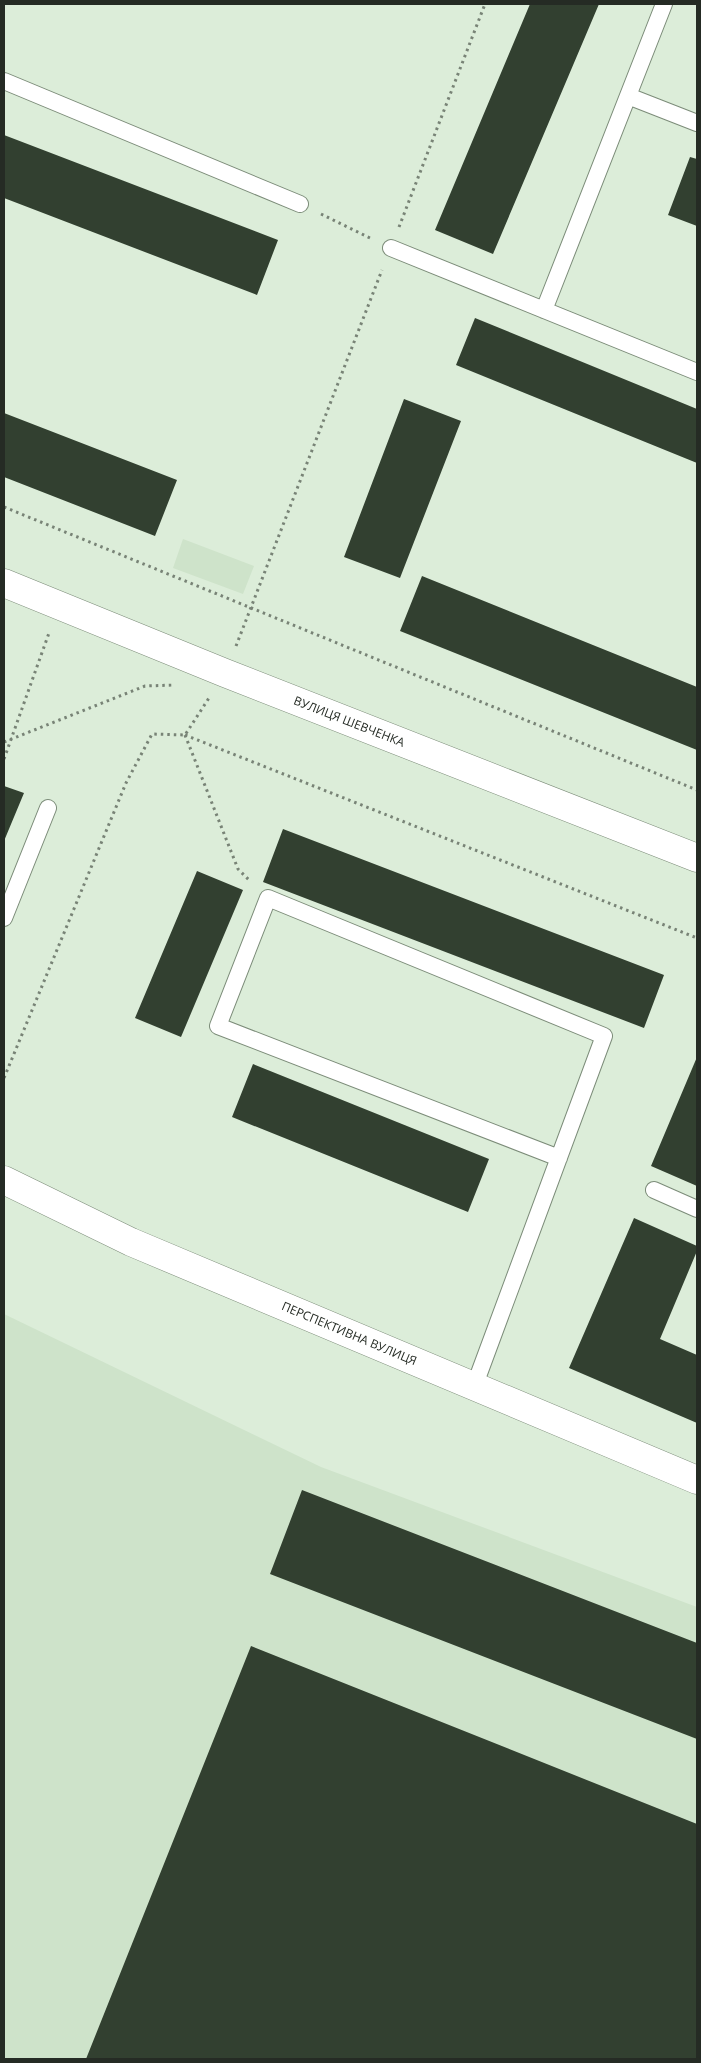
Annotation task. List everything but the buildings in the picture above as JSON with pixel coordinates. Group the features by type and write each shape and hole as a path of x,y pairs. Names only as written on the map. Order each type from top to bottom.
{"street":[{"name":"ВУЛИЦЯ ШЕВЧЕНКА","path":"4,583 225,673 697,858"},
{"name":"ПЕРСПЕКТИВНА ВУЛИЦЯ","path":"4,1180 131,1242 697,1480"}],"lane":[{"path":"544,310 664,4"},
{"path":"4,81 300,204"},
{"path":"628,96 697,123"},
{"path":"391,248 697,372"},
{"path":"4,918 48,808"},
{"path":"474,1387 559,1158 604,1036 268,898 218,1026 559,1158"},
{"path":"654,1190 697,1208"}],"path":[{"path":"185,734 225,673 486,4"},
{"path":"300,204 391,248"},
{"path":"4,507 697,790"},
{"path":"4,759 59,606"},
{"path":"4,742 145,686 182,685"},
{"path":"4,1078 126,783 152,734 185,734 697,938"},
{"path":"185,734 238,869 268,898"}],"shaded area":[{"path":"183,539 254,566 243,594 173,568"},
{"path":"4,1314 321,1467 697,1607 697,2059 4,2059"}]}
